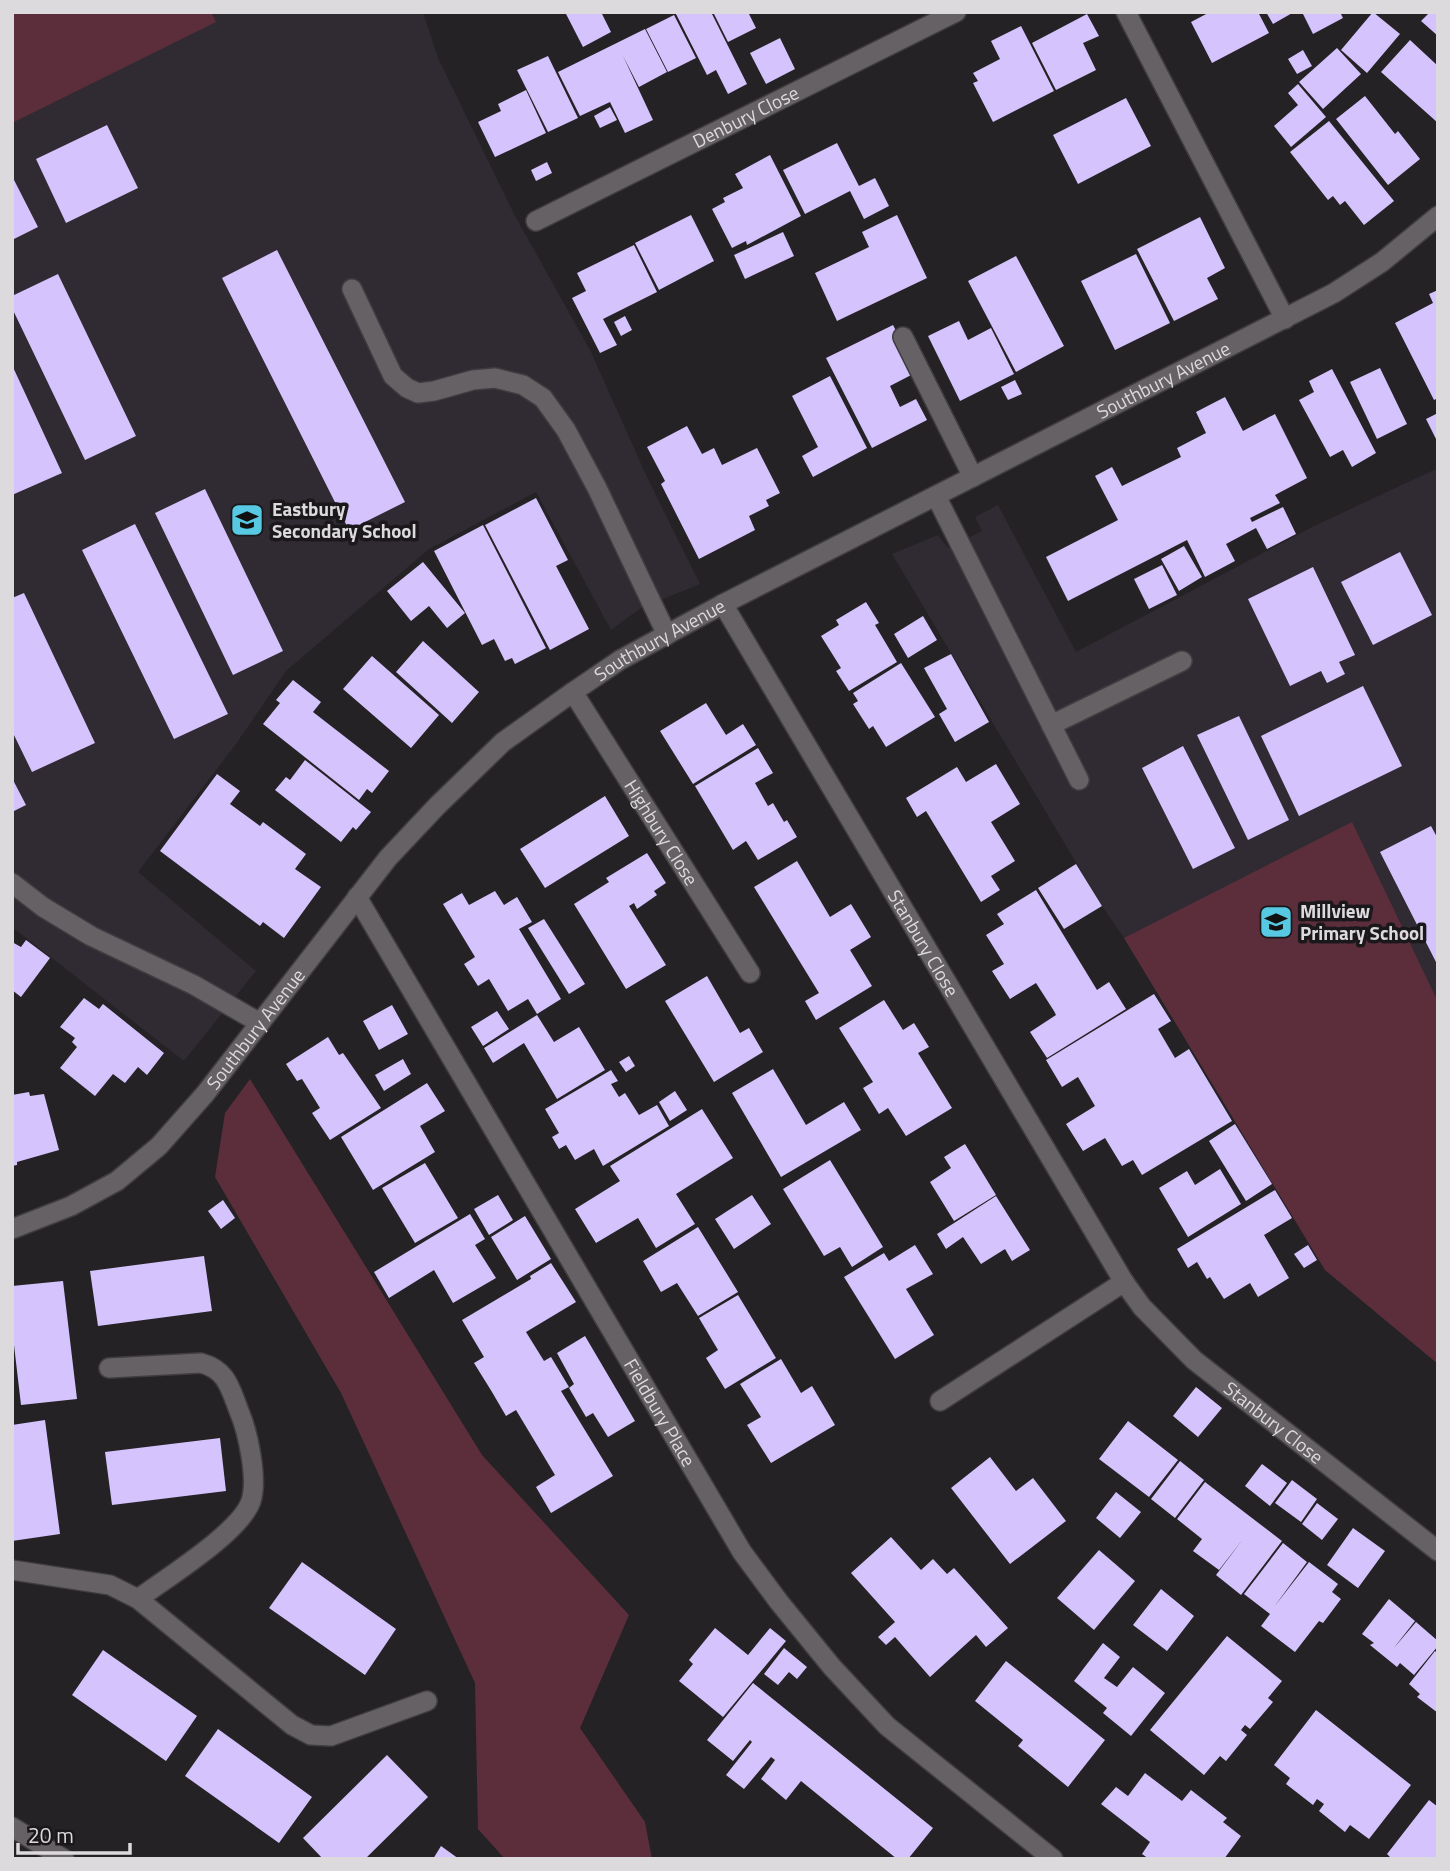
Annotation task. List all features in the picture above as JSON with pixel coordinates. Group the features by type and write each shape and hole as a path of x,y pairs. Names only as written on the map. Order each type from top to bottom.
{"street":[{"name":"Denbury Close","path":"536,221 956,12"},
{"path":"1126,12 1285,319"},
{"name":"Southbury Avenue","path":"12,1229 71,1206 117,1181 159,1146 187,1115 388,858 503,742 573,692 620,660 723,604 1334,293 1382,262 1438,216"},
{"path":"352,289 393,376 407,388 418,393 473,380 495,378 523,385 543,398 565,430 597,488 667,635"},
{"path":"903,337 973,477"},
{"path":"936,496 1079,780"},
{"name":"Stanbury Close","path":"723,604 1124,1282 1142,1307 1194,1360 1438,1551"},
{"path":"1051,725 1182,661"},
{"name":"Highbury Close","path":"573,692 750,973"},
{"path":"12,883 43,907 91,936 194,985 260,1023"},
{"name":"Fieldbury Place","path":"357,897 742,1552 823,1656 887,1726 1052,1859"},
{"path":"940,1401 1124,1282"},
{"path":"108,1368 201,1363 216,1367 226,1379 241,1415 253,1471 251,1501 239,1520 223,1536 138,1599"},
{"path":"12,1570 110,1585 138,1599 292,1726 311,1735 331,1736 427,1701"},
{"path":"12,1827 64,1859"}],"shaded area":[{"name":"Eastbury Secondary School","path":"12,12 423,12 438,58 513,212 591,352 647,477 700,584 641,608 611,630 536,492 429,549 286,671 236,744 138,872 256,971 184,1061 12,927"},
{"path":"12,12 211,12 216,22 12,123"},
{"name":"Millview Primary School","path":"1438,468 1438,1364 1325,1270 1102,906 892,554 938,535 948,548 982,531 975,517 998,505 1076,652 1312,527"},
{"path":"1352,822 1438,1002 1438,1364 1325,1270 1124,938"},
{"path":"250,1079 482,1455 629,1615 580,1728 645,1822 652,1859 505,1859 478,1829 475,1683 341,1393 215,1177 225,1113"}],"building":[{"path":"565,12 601,12 611,32 583,47"},
{"path":"711,12 747,84 728,94 716,70 707,75 676,14"},
{"path":"713,12 748,12 756,28 728,42"},
{"path":"1210,12 1258,12 1269,33 1212,63 1191,22"},
{"path":"1266,12 1294,12 1273,24"},
{"path":"1302,12 1340,12 1343,18 1313,34"},
{"path":"1373,12 1400,34 1367,73 1341,50"},
{"path":"1430,12 1438,12 1438,36 1421,21"},
{"path":"1087,14 1099,36 1083,43 1096,70 1056,90 1032,43"},
{"path":"674,15 696,58 668,72 646,29"},
{"path":"1021,26 1054,91 993,122 973,83 978,81 973,73 1000,59 991,41"},
{"path":"645,29 667,72 639,87 623,56 653,120 625,133 610,102 580,116 558,72"},
{"path":"780,38 795,69 766,84 750,53"},
{"path":"1410,40 1438,66 1438,123 1381,72"},
{"path":"1337,48 1361,74 1323,109 1299,82"},
{"path":"1303,50 1312,66 1297,74 1288,59"},
{"path":"548,56 578,118 548,132 517,70"},
{"path":"1298,84 1326,117 1291,147 1274,126 1298,105 1288,93"},
{"path":"526,90 546,133 495,157 478,122 501,111 498,104"},
{"path":"1365,96 1395,134 1398,131 1420,159 1388,185 1336,119"},
{"path":"1126,98 1151,146 1078,184 1053,135"},
{"path":"610,107 617,120 600,128 594,116"},
{"path":"1329,121 1394,201 1364,225 1345,201 1340,205 1333,196 1328,200 1290,152"},
{"path":"107,125 138,188 66,223 36,159"},
{"path":"837,143 859,186 875,178 889,206 864,219 850,191 805,214 783,170"},
{"path":"770,155 801,216 747,245 746,241 732,248 712,209 725,202 723,198 743,188 735,174"},
{"path":"547,162 552,173 536,181 531,170"},
{"path":"12,176 38,227 12,240"},
{"path":"691,215 714,261 659,290 635,243"},
{"path":"897,215 927,278 837,321 815,273 869,247 862,232"},
{"path":"1200,217 1225,268 1207,278 1218,299 1174,321 1137,249"},
{"path":"783,232 794,256 745,279 734,255"},
{"path":"634,245 657,292 603,319 617,345 600,353 572,298 586,291 577,273"},
{"path":"277,250 405,502 349,530 222,278"},
{"path":"1136,254 1170,323 1115,350 1081,281"},
{"path":"1016,256 1064,346 1016,372 968,281"},
{"path":"58,274 136,436 85,460 12,308 12,296"},
{"path":"1438,290 1438,398 1434,400 1395,323 1433,303 1429,294"},
{"path":"625,316 632,330 621,336 614,322"},
{"path":"959,321 968,340 991,328 1014,374 960,401 928,336"},
{"path":"893,325 917,372 890,386 900,407 916,399 927,420 872,448 826,358"},
{"path":"12,365 62,473 12,495"},
{"path":"1380,368 1407,424 1377,439 1350,382"},
{"path":"1332,369 1376,453 1352,467 1343,450 1330,457 1299,400 1314,392 1309,381"},
{"path":"830,376 867,448 813,477 802,456 818,447 792,396"},
{"path":"1015,380 1022,394 1008,400 1001,387"},
{"path":"1225,397 1243,431 1275,414 1307,478 1275,495 1280,503 1250,518 1252,522 1283,507 1296,534 1267,549 1256,528 1226,544 1235,561 1205,577 1187,540 1068,601 1046,557 1118,520 1095,476 1112,467 1122,486 1181,457 1177,448 1206,433 1196,412"},
{"path":"1438,413 1438,443 1426,419"},
{"path":"687,426 702,454 714,448 722,465 757,448 780,493 766,500 769,506 749,516 755,530 699,559 661,484 665,481 647,447"},
{"path":"205,489 283,651 233,675 155,513"},
{"path":"536,498 568,560 556,566 589,629 550,650 485,525"},
{"path":"135,524 228,714 174,739 82,550"},
{"path":"483,525 546,648 515,664 512,658 505,661 494,639 482,645 434,551"},
{"path":"1184,546 1202,577 1179,591 1161,559"},
{"path":"1400,552 1432,615 1373,645 1341,582"},
{"path":"423,562 465,613 447,628 429,606 411,621 387,591"},
{"path":"1162,565 1177,595 1149,609 1134,579"},
{"path":"1313,567 1355,655 1339,662 1345,674 1327,683 1321,671 1290,686 1248,599"},
{"path":"24,593 95,743 32,772 12,731 12,598"},
{"path":"866,602 879,623 875,625 897,662 849,691 836,671 841,668 821,636 839,625 836,620"},
{"path":"923,616 937,640 908,658 894,634"},
{"path":"423,641 479,692 452,723 396,672"},
{"path":"951,654 989,722 955,742 939,714 947,709 924,668"},
{"path":"372,656 439,715 411,748 343,689"},
{"path":"901,663 935,717 886,747 873,726 869,729 853,704 858,701 853,693"},
{"path":"293,680 321,702 313,712 389,771 372,793 367,789 359,800 263,724 280,703 276,700"},
{"path":"1363,686 1402,766 1299,816 1261,736"},
{"path":"706,703 726,735 743,724 756,745 693,784 660,731"},
{"path":"1239,716 1289,820 1248,840 1197,735"},
{"path":"1183,746 1235,848 1193,869 1142,768"},
{"path":"758,748 773,773 755,783 768,806 773,803 797,837 758,860 746,841 733,850 695,786"},
{"path":"305,760 371,812 356,830 353,827 341,842 275,790 286,777 290,780"},
{"path":"996,764 1020,804 991,822 1015,861 991,876 1000,890 981,902 926,811 917,817 906,798 957,767 966,782"},
{"path":"217,774 240,791 230,804 260,826 263,822 306,854 295,869 321,887 284,938 263,922 260,926 160,851"},
{"path":"12,778 26,805 12,812"},
{"path":"605,796 629,836 545,888 520,849"},
{"path":"1431,826 1438,839 1438,966 1380,852"},
{"path":"647,853 666,883 654,891 657,895 637,909 634,903 629,906 666,965 626,989 574,904 609,882 606,878"},
{"path":"797,861 830,917 851,904 871,937 850,950 872,986 816,1020 805,1001 819,993 754,887"},
{"path":"1076,864 1102,906 1064,929 1038,888"},
{"path":"1036,890 1097,990 1109,982 1126,1009 1047,1058 1030,1032 1056,1015 1036,983 1010,999 992,971 1004,964 986,935 1004,924 997,914"},
{"path":"495,891 504,905 517,897 532,922 519,929 561,999 537,1014 528,999 508,1011 489,979 478,986 464,964 475,957 443,904 462,893 469,905"},
{"path":"544,919 585,984 569,994 528,928"},
{"path":"26,940 50,958 21,997 12,990 12,942 21,947"},
{"path":"707,976 740,1033 749,1028 763,1052 714,1082 665,1001"},
{"path":"1154,994 1171,1021 1158,1029 1175,1058 1189,1049 1232,1121 1142,1175 1133,1160 1122,1166 1105,1138 1083,1151 1066,1124 1095,1106 1078,1077 1062,1087 1046,1060"},
{"path":"84,998 99,1009 103,1004 164,1053 147,1075 138,1067 125,1083 113,1074 95,1096 60,1068 77,1047 72,1042 75,1038 60,1027"},
{"path":"884,1000 903,1030 914,1023 929,1047 918,1053 952,1108 906,1136 888,1108 879,1114 863,1088 873,1082 839,1028"},
{"path":"392,1005 408,1034 379,1050 363,1021"},
{"path":"497,1011 509,1029 483,1046 471,1027"},
{"path":"537,1015 554,1042 579,1027 605,1070 557,1099 524,1043 493,1063 484,1048"},
{"path":"328,1037 339,1055 343,1053 381,1108 330,1140 312,1113 320,1108 302,1079 297,1081 286,1064"},
{"path":"629,1056 635,1066 626,1072 619,1062"},
{"path":"403,1059 411,1074 384,1091 375,1075"},
{"path":"773,1069 806,1125 844,1102 861,1130 781,1177 732,1093"},
{"path":"611,1070 618,1081 611,1084 619,1097 625,1093 639,1115 657,1105 669,1126 603,1166 594,1149 575,1160 566,1145 559,1149 552,1137 559,1133 545,1109"},
{"path":"427,1083 445,1111 420,1126 435,1152 373,1190 341,1137"},
{"path":"675,1091 687,1110 670,1121 659,1102"},
{"path":"29,1092 30,1096 44,1094 59,1150 17,1162 17,1165 12,1166 12,1095"},
{"path":"702,1109 733,1158 676,1194 695,1224 656,1248 638,1218 596,1243 575,1209 620,1181 610,1166"},
{"path":"1235,1124 1272,1184 1246,1201 1209,1141"},
{"path":"965,1144 996,1195 954,1221 930,1182 951,1168 944,1157"},
{"path":"830,1160 883,1247 852,1267 840,1247 824,1256 783,1189"},
{"path":"425,1163 458,1218 415,1243 382,1188"},
{"path":"1220,1169 1241,1204 1188,1237 1159,1188 1187,1171 1195,1185"},
{"path":"1275,1190 1292,1218 1264,1235 1289,1278 1258,1297 1250,1283 1224,1299 1197,1262 1188,1268 1177,1249"},
{"path":"498,1195 513,1220 489,1235 474,1209"},
{"path":"752,1195 771,1224 734,1249 715,1219"},
{"path":"996,1196 1030,1250 1012,1261 1005,1249 981,1264 963,1237 946,1249 937,1234"},
{"path":"223,1200 235,1218 221,1229 208,1211"},
{"path":"470,1214 485,1239 475,1245 496,1278 453,1303 434,1270 389,1298 374,1272"},
{"path":"525,1216 551,1259 517,1280 491,1237"},
{"path":"698,1227 738,1292 698,1316 677,1283 661,1292 643,1261"},
{"path":"915,1245 933,1274 906,1289 934,1335 895,1359 844,1277 884,1253 889,1261"},
{"path":"1308,1245 1317,1260 1304,1268 1294,1254"},
{"path":"204,1256 212,1311 98,1326 90,1271"},
{"path":"551,1263 576,1302 526,1332 544,1361 551,1357 569,1387 561,1391 613,1476 551,1513 536,1487 555,1475 516,1410 506,1416 474,1363 484,1357 462,1320 531,1279 530,1276"},
{"path":"63,1281 77,1399 21,1405 12,1328 12,1286"},
{"path":"738,1295 776,1358 725,1389 706,1358 718,1350 699,1318"},
{"path":"585,1336 635,1421 608,1437 593,1413 586,1417 569,1388 574,1384 557,1353"},
{"path":"781,1359 801,1393 812,1386 835,1425 771,1463 747,1425 761,1417 740,1384"},
{"path":"1196,1387 1222,1408 1198,1437 1173,1416"},
{"path":"45,1420 60,1534 12,1541 12,1425"},
{"path":"1128,1421 1178,1460 1149,1497 1099,1459"},
{"path":"220,1438 226,1491 112,1505 105,1452"},
{"path":"990,1457 1016,1491 1033,1478 1066,1521 1010,1564 951,1488"},
{"path":"1180,1461 1204,1480 1175,1518 1151,1499"},
{"path":"1262,1464 1287,1483 1270,1506 1245,1486"},
{"path":"1292,1480 1317,1499 1301,1522 1275,1503"},
{"path":"1205,1482 1282,1541 1241,1595 1216,1575 1243,1539 1219,1570 1193,1551 1202,1539 1177,1519"},
{"path":"1116,1492 1141,1512 1120,1538 1096,1518"},
{"path":"1317,1503 1338,1519 1322,1540 1302,1524"},
{"path":"1353,1528 1385,1551 1358,1588 1327,1565"},
{"path":"891,1537 921,1570 933,1559 947,1574 954,1568 1008,1628 986,1647 976,1635 930,1677 895,1637 886,1645 878,1637 895,1622 851,1573"},
{"path":"1283,1543 1307,1562 1274,1607 1309,1562 1338,1584 1332,1592 1341,1599 1323,1623 1319,1621 1295,1652 1261,1626 1270,1614 1244,1594"},
{"path":"1099,1550 1135,1581 1094,1630 1057,1598"},
{"path":"302,1562 396,1629 365,1675 269,1608"},
{"path":"1161,1589 1194,1616 1167,1651 1133,1625"},
{"path":"1389,1599 1415,1621 1393,1649 1416,1622 1438,1641 1438,1646 1414,1675 1400,1663 1397,1667 1370,1645 1374,1643 1362,1634"},
{"path":"715,1628 748,1655 770,1628 786,1641 723,1717 679,1681 693,1664 689,1660"},
{"path":"1227,1636 1282,1681 1268,1698 1273,1702 1250,1729 1245,1725 1241,1730 1247,1735 1226,1761 1220,1756 1204,1775 1150,1730"},
{"path":"1103,1643 1120,1657 1104,1678 1117,1687 1133,1667 1165,1693 1131,1736 1103,1713 1107,1708 1074,1681"},
{"path":"784,1648 807,1667 797,1679 789,1672 778,1685 764,1674"},
{"path":"103,1650 197,1716 166,1761 72,1695"},
{"path":"1435,1651 1438,1654 1438,1713 1417,1697 1420,1694 1409,1684"},
{"path":"1006,1661 1105,1740 1068,1787 1018,1746 1023,1740 975,1701"},
{"path":"753,1683 933,1828 908,1859 897,1859 801,1781 786,1800 761,1779 775,1760 771,1757 744,1789 726,1775 752,1742 750,1740 733,1761 707,1740"},
{"path":"1316,1710 1411,1785 1369,1839 1350,1825 1345,1832 1319,1811 1324,1804 1317,1799 1313,1805 1286,1784 1290,1778 1274,1765"},
{"path":"218,1729 312,1797 279,1843 185,1776"},
{"path":"387,1755 428,1797 365,1859 323,1859 303,1838"},
{"path":"1145,1773 1182,1801 1191,1790 1227,1818 1223,1822 1241,1836 1224,1859 1149,1859 1142,1854 1150,1842 1101,1804 1116,1787 1128,1796"},
{"path":"1429,1800 1438,1807 1438,1859 1392,1859 1387,1854"},
{"path":"441,1846 459,1859 433,1859"}],"place":[{"name":"Eastbury Secondary School","path":"247,520"},
{"name":"Millview Primary School","path":"1276,922"}]}
